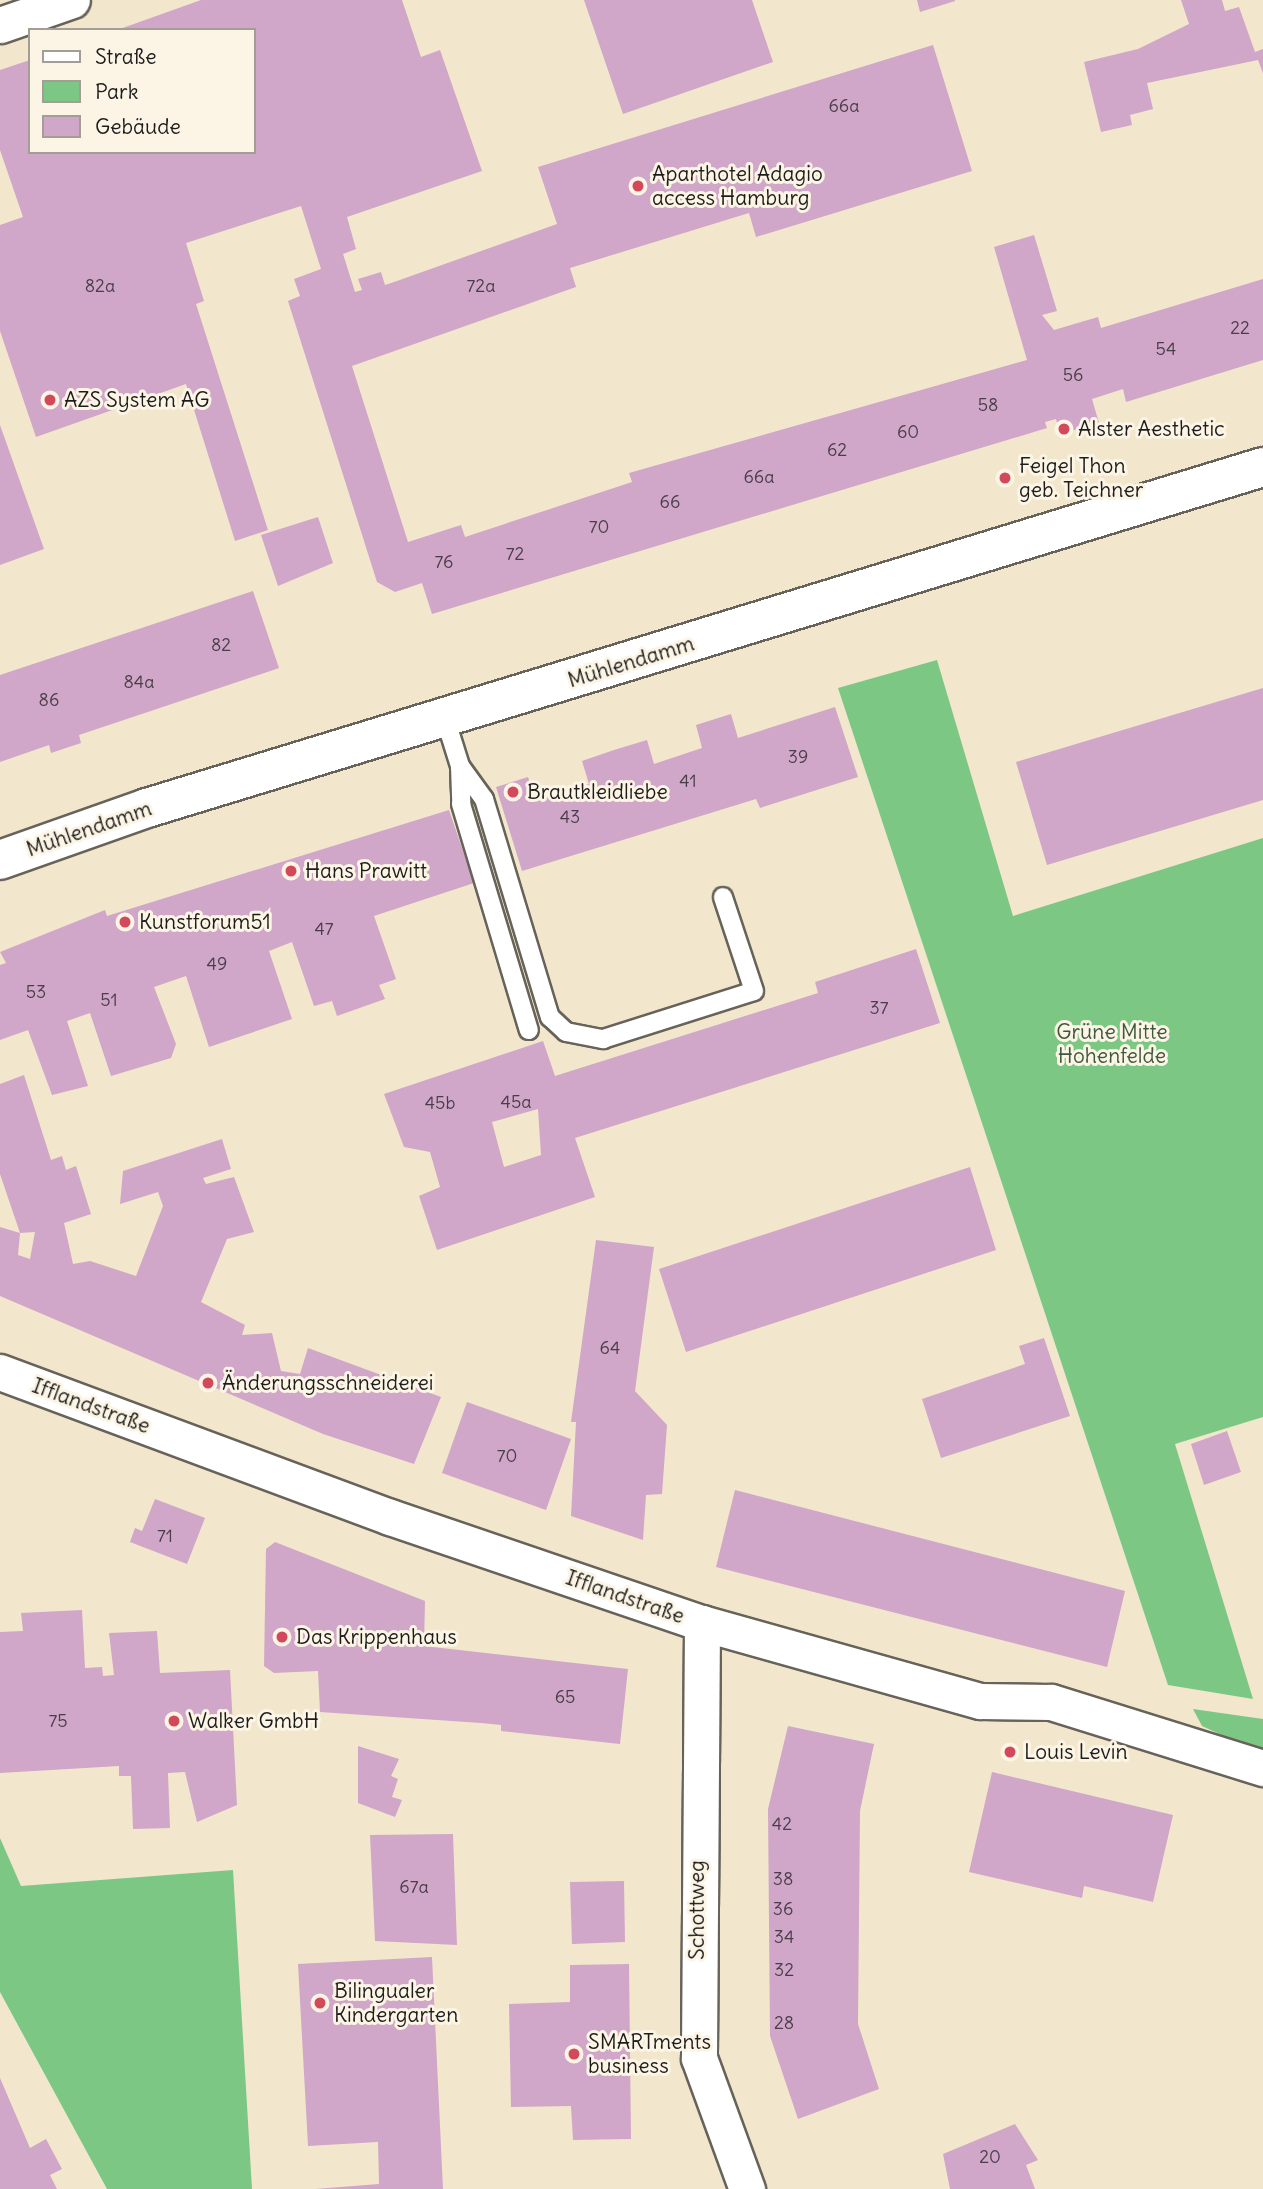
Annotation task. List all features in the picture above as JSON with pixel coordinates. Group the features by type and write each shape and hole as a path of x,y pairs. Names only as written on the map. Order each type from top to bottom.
{"main road":[{"name":"Mühlendamm","path":"0,860 445,718 1263,467"}],"street":[{"path":"0,25 72,0"},
{"name":"Ifflandstraße","path":"0,1372 390,1517 702,1623 980,1701 1051,1702 1263,1769"},
{"name":"Schottweg","path":"702,1623 699,2058 747,2189"}],"lane":[{"path":"445,718 460,766 461,804 529,1030"},
{"path":"460,766 484,799 550,1017 566,1032 603,1039 754,991 723,897"}],"green space":[{"name":"Grüne Mitte Hohenfelde","path":"937,660 1013,916 1263,838 1263,1417 1175,1444 1253,1699 1168,1685 838,688"},
{"path":"1193,1709 1263,1719 1263,1754 1202,1726"},
{"path":"0,1838 21,1886 233,1870 252,2189 107,2189 0,1992"}],"building":[{"path":"201,0 402,0 421,57 440,50 482,171 347,217 356,249 343,254 355,292 362,290 358,279 381,272 385,285 557,224 538,167 933,45 972,171 756,237 749,213 570,268 576,287 352,366 408,542 461,525 465,537 632,482 629,473 1027,360 994,247 1034,235 1057,311 1042,315 1054,330 1098,317 1101,328 1263,279 1263,360 1126,402 1123,389 1092,399 1099,423 1060,434 1056,419 1045,422 1047,428 432,614 422,583 395,592 377,582 288,301 300,296 294,279 321,269 301,206 186,243 204,301 196,304 268,530 235,541 186,384 36,437 0,331 0,225 23,217 0,150 0,70 28,61 28,154 256,154 256,28 123,28"},
{"path":"584,0 752,0 773,62 623,114"},
{"path":"917,0 955,0 955,1 920,12"},
{"path":"1181,0 1222,0 1225,11 1239,7 1255,52 1263,49 1263,73 1258,60 1147,83 1153,109 1130,115 1132,125 1101,132 1084,62 1138,49 1189,24"},
{"path":"0,425 44,549 0,565"},
{"path":"318,517 333,563 278,586 261,535"},
{"path":"253,591 279,668 79,735 81,743 51,753 49,745 0,762 0,675"},
{"path":"1263,688 1263,800 1047,865 1016,762"},
{"path":"835,707 858,777 760,808 756,799 522,871 496,787 528,777 536,801 589,784 582,761 614,750 647,740 654,764 702,748 696,725 731,714 738,738"},
{"path":"449,810 474,883 374,916 396,979 379,985 385,999 337,1016 332,1001 314,1006 292,942 269,951 292,1019 209,1047 186,976 154,987 176,1044 171,1058 111,1076 90,1013 67,1021 88,1086 52,1095 28,1030 0,1040 0,965 6,963 0,952 105,910 107,916"},
{"path":"916,949 940,1023 575,1138 595,1197 437,1250 419,1196 440,1187 430,1152 404,1147 384,1094 543,1041 555,1076 818,993 815,982","holes":["538,1109 541,1155 504,1167 492,1122"]},
{"path":"24,1075 51,1160 62,1156 66,1170 76,1166 91,1214 64,1223 73,1264 90,1261 136,1276 163,1206 158,1192 120,1204 123,1171 222,1139 231,1169 203,1178 206,1184 234,1177 254,1232 227,1239 201,1302 245,1325 242,1335 272,1333 281,1371 300,1374 308,1348 441,1397 414,1464 323,1434 0,1296 0,1227 20,1233 0,1174 0,1084","holes":["35,1232 30,1259 18,1255 20,1233"]},
{"path":"970,1167 996,1250 686,1352 659,1269"},
{"path":"596,1240 654,1247 635,1391 667,1425 662,1494 646,1495 643,1540 571,1516 576,1422 571,1422"},
{"path":"1044,1338 1070,1416 941,1458 922,1399 1025,1364 1019,1346"},
{"path":"467,1402 571,1439 546,1510 442,1473"},
{"path":"1227,1431 1241,1472 1204,1485 1191,1444"},
{"path":"735,1490 1125,1591 1107,1667 716,1567"},
{"path":"155,1499 205,1518 187,1564 130,1542 135,1528 142,1531"},
{"path":"275,1542 425,1601 424,1646 628,1669 620,1744 501,1731 501,1725 320,1712 318,1671 274,1673 264,1666 266,1549"},
{"path":"82,1610 85,1668 102,1667 103,1676 114,1675 109,1633 157,1631 160,1673 230,1670 237,1805 197,1822 185,1772 168,1773 170,1828 133,1829 131,1776 119,1776 119,1766 0,1773 0,1632 23,1631 21,1613"},
{"path":"788,1726 874,1744 860,1811 858,2024 879,2089 798,2119 770,2036 768,1809"},
{"path":"358,1746 399,1759 391,1776 398,1779 392,1797 402,1800 395,1817 358,1803"},
{"path":"992,1772 1173,1815 1153,1902 1084,1886 1082,1898 969,1872"},
{"path":"453,1834 457,1945 375,1941 370,1835"},
{"path":"624,1881 625,1942 572,1944 570,1882"},
{"path":"432,1957 443,2189 315,2189 379,2184 378,2142 308,2146 298,1964"},
{"path":"629,1964 631,2139 573,2140 571,2106 511,2107 509,2004 570,2002 570,1965"},
{"path":"0,2078 30,2148 46,2139 62,2169 50,2175 57,2189 0,2189"},
{"path":"1015,2124 1038,2160 1026,2165 1035,2189 950,2189 943,2154"}],"place":[{"name":"Aparthotel Adagio access Hamburg","path":"638,186"},
{"name":"AZS System AG","path":"50,400"},
{"name":"Alster Aesthetic","path":"1064,429"},
{"name":"Feigel Thon geb. Teichner","path":"1005,478"},
{"name":"Brautkleidliebe","path":"513,792"},
{"name":"Hans Prawitt","path":"291,871"},
{"name":"Kunstforum51","path":"125,922"},
{"name":"Änderungsschneiderei","path":"208,1383"},
{"name":"Das Krippenhaus","path":"282,1637"},
{"name":"Walker GmbH","path":"174,1721"},
{"name":"Louis Levin","path":"1010,1752"},
{"name":"Bilingualer Kindergarten","path":"320,2003"},
{"name":"SMARTments business","path":"574,2054"}]}
